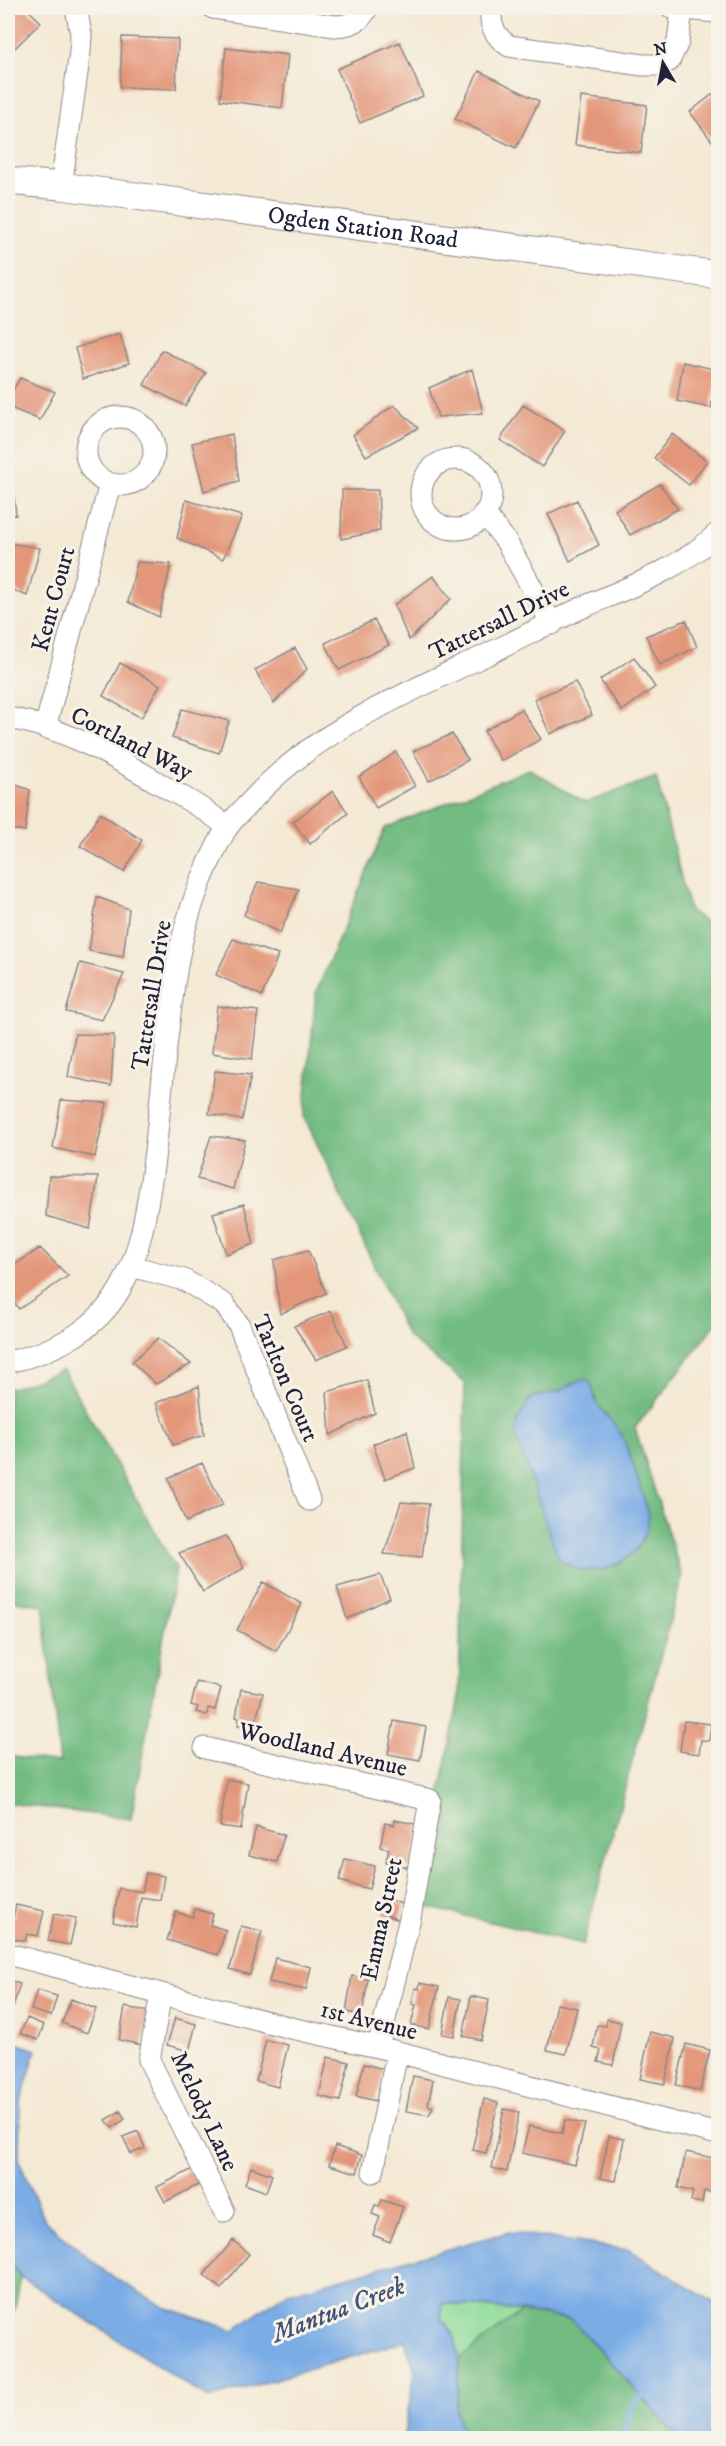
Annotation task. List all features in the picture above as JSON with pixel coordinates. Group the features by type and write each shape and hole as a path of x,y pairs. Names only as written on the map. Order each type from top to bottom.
{"street":[{"path":"61,186 79,64 81,34 79,8"},
{"path":"213,8 335,26 358,21 367,8"},
{"path":"492,8 493,31 508,46 643,65 658,65 669,61 675,52 678,42 677,8 718,12"},
{"name":"Ogden Station Road","path":"8,181 61,186 718,275"},
{"name":"Kent Court","path":"45,728 110,484"},
{"path":"484,513 506,541 552,624"},
{"name":"Tattersall Drive","path":"8,1362 60,1345 88,1328 119,1292 131,1266 145,1218 156,1147 167,1038 182,940 192,906 228,827 272,778 355,719 585,606 639,585 698,551 718,533"},
{"name":"Cortland Way","path":"8,718 45,728 122,761 212,814 228,827"},
{"name":"Tarlton Court","path":"131,1266 184,1280 224,1304 239,1325 309,1500"},
{"name":"Woodland Avenue","path":"205,1748 430,1800"},
{"name":"Emma Street","path":"373,2172 387,2050 430,1800"},
{"name":"1st Avenue","path":"8,1954 291,2028 718,2134"},
{"name":"Melody Lane","path":"161,1994 149,2060 224,2211"}],"green space":[{"path":"529,769 585,803 656,777 689,909 718,932 718,1321 635,1428 682,1577 583,1944 418,1905 459,1697 465,1383 407,1336 304,1116 316,993 385,828"},
{"path":"63,1370 176,1569 131,1819 8,1803 8,1756 60,1763 43,1605 8,1600 8,1388"},
{"path":"8,2259 21,2277 8,2344"},
{"path":"442,2303 522,2311 460,2359 453,2333 441,2318"},
{"path":"522,2311 572,2320 679,2438 465,2438 456,2413 460,2359"}],"water":[{"path":"580,1380 588,1380 598,1405 621,1434 637,1477 648,1517 645,1535 635,1550 621,1562 597,1570 573,1568 558,1557 516,1436 517,1422 531,1398 559,1391"},
{"name":"Mantua Creek","path":"8,2040 36,2050 20,2105 19,2161 45,2221 108,2274 164,2307 234,2330 285,2294 509,2232 629,2250 718,2305 718,2438 679,2438 572,2320 522,2311 443,2303 441,2318 453,2333 460,2359 456,2413 465,2438 407,2438 404,2435 415,2372 405,2341 209,2399 21,2277 8,2259"}],"building":[{"path":"8,8 26,8 41,22 8,55"},
{"path":"122,37 178,39 176,89 120,87"},
{"path":"400,42 423,96 360,123 337,69"},
{"path":"226,48 288,55 282,108 220,100"},
{"path":"479,71 539,101 516,148 455,119"},
{"path":"718,90 718,149 690,112"},
{"path":"581,97 647,105 641,153 575,145"},
{"path":"120,334 129,363 83,379 75,348"},
{"path":"162,350 206,373 185,406 144,385"},
{"path":"683,362 718,370 711,408 677,401"},
{"path":"472,369 483,413 438,417 429,388"},
{"path":"20,378 55,392 40,420 8,407 8,398"},
{"path":"394,405 418,428 366,456 353,435"},
{"path":"523,405 565,431 542,467 500,440"},
{"path":"232,434 239,481 204,491 192,443"},
{"path":"672,434 707,461 689,485 654,458"},
{"path":"11,467 16,515 8,516 8,468"},
{"path":"660,484 678,509 630,535 615,510"},
{"path":"342,490 378,490 380,531 341,539"},
{"path":"186,500 242,516 223,559 177,538"},
{"path":"577,500 599,545 570,561 548,514"},
{"path":"8,543 40,548 27,596 8,588"},
{"path":"137,562 171,564 159,617 128,602"},
{"path":"433,576 451,599 409,640 394,605"},
{"path":"374,620 389,645 339,670 325,643"},
{"path":"686,620 697,647 660,665 646,636"},
{"path":"295,648 307,669 274,703 255,670"},
{"path":"634,657 655,687 622,711 600,680"},
{"path":"120,663 160,685 141,718 103,696"},
{"path":"575,682 592,715 550,734 534,699"},
{"path":"182,709 229,721 219,753 172,738"},
{"path":"521,709 541,739 501,761 484,731"},
{"path":"452,734 468,760 429,781 413,751"},
{"path":"396,752 415,786 376,808 359,777"},
{"path":"8,782 30,790 25,831 8,829"},
{"path":"333,791 348,813 310,844 293,822"},
{"path":"100,813 142,840 124,872 80,846"},
{"path":"258,882 299,889 280,933 244,915"},
{"path":"97,897 129,909 123,957 89,951"},
{"path":"233,939 278,955 262,996 216,975"},
{"path":"80,963 124,974 102,1020 66,1012"},
{"path":"217,1006 258,1011 252,1059 212,1053"},
{"path":"75,1034 114,1035 111,1086 68,1077"},
{"path":"215,1071 251,1075 242,1120 209,1114"},
{"path":"61,1100 107,1103 95,1157 53,1148"},
{"path":"211,1136 245,1140 233,1189 197,1179"},
{"path":"49,1176 98,1177 90,1229 46,1216"},
{"path":"244,1204 254,1244 226,1254 213,1213"},
{"path":"40,1248 68,1276 19,1309 8,1294 8,1269"},
{"path":"308,1250 326,1293 280,1314 274,1260"},
{"path":"331,1311 347,1346 316,1360 294,1326"},
{"path":"158,1338 191,1364 156,1384 132,1362"},
{"path":"367,1380 375,1413 330,1435 327,1392"},
{"path":"199,1386 204,1435 173,1445 156,1403"},
{"path":"407,1431 415,1468 385,1479 373,1444"},
{"path":"202,1463 223,1505 186,1522 168,1478"},
{"path":"401,1502 429,1504 422,1557 384,1554"},
{"path":"226,1536 244,1568 203,1592 179,1553"},
{"path":"380,1575 390,1598 347,1619 337,1587"},
{"path":"263,1582 302,1604 276,1651 237,1630"},
{"path":"197,1682 221,1688 215,1710 208,1708 207,1715 196,1712 198,1707 191,1705"},
{"path":"241,1689 263,1693 254,1728 238,1725 239,1718 236,1717"},
{"path":"394,1721 426,1727 420,1760 388,1754"},
{"path":"684,1721 711,1724 709,1741 701,1740 699,1754 680,1751"},
{"path":"227,1779 248,1783 241,1829 220,1826"},
{"path":"395,1820 420,1825 411,1868 386,1862 389,1849 380,1847 385,1823 394,1825"},
{"path":"256,1827 284,1835 277,1862 249,1855"},
{"path":"345,1859 375,1866 369,1889 339,1881"},
{"path":"146,1873 164,1876 160,1900 141,1897 136,1927 113,1922 119,1888 142,1892"},
{"path":"389,1899 404,1905 399,1920 383,1914"},
{"path":"16,1905 44,1911 38,1936 27,1934 25,1941 8,1938"},
{"path":"195,1909 213,1914 210,1925 226,1930 218,1955 167,1940 176,1912 193,1917"},
{"path":"54,1914 76,1918 70,1945 48,1941"},
{"path":"241,1926 262,1931 250,1975 230,1969"},
{"path":"275,1958 311,1967 306,1990 269,1982"},
{"path":"352,1976 368,1979 362,2015 346,2012"},
{"path":"8,1980 20,1984 10,2017 8,2016"},
{"path":"420,1983 439,1987 429,2029 411,2025 416,2005 412,2004 415,1988 419,1989"},
{"path":"37,1990 57,1996 51,2016 31,2010"},
{"path":"471,1996 489,2000 481,2040 463,2036"},
{"path":"449,1997 461,1999 454,2036 442,2034"},
{"path":"71,1999 96,2009 87,2033 62,2023"},
{"path":"557,2004 577,2008 566,2054 547,2050"},
{"path":"125,2007 149,2012 142,2045 119,2040"},
{"path":"27,2018 44,2025 38,2040 20,2033"},
{"path":"175,2018 196,2024 189,2051 167,2045"},
{"path":"607,2019 621,2022 613,2065 598,2062 601,2050 593,2048 597,2025 606,2026"},
{"path":"650,2032 675,2038 665,2084 640,2079"},
{"path":"266,2040 288,2045 278,2087 256,2081"},
{"path":"686,2044 710,2050 700,2091 676,2085"},
{"path":"328,2057 349,2062 340,2101 319,2096"},
{"path":"364,2064 384,2069 376,2101 356,2096"},
{"path":"413,2076 433,2080 428,2105 433,2107 429,2115 406,2111"},
{"path":"484,2099 498,2103 486,2153 472,2150"},
{"path":"504,2109 519,2112 507,2172 492,2168"},
{"path":"120,2111 125,2119 112,2128 106,2120"},
{"path":"565,2120 585,2124 575,2165 522,2153 529,2126 562,2133"},
{"path":"138,2131 145,2148 131,2154 123,2137"},
{"path":"609,2136 624,2139 616,2181 600,2178"},
{"path":"335,2146 362,2155 357,2173 329,2165"},
{"path":"686,2152 718,2159 717,2194 704,2191 702,2203 691,2201 693,2192 678,2188"},
{"path":"251,2167 272,2175 266,2192 245,2184"},
{"path":"195,2168 202,2183 165,2202 157,2187"},
{"path":"382,2200 403,2207 390,2242 373,2235 380,2217 372,2214 375,2205 379,2206"},
{"path":"233,2240 249,2254 221,2289 204,2275"}],"waterway":[{"path":"623,2438 631,2409 645,2391"}]}
